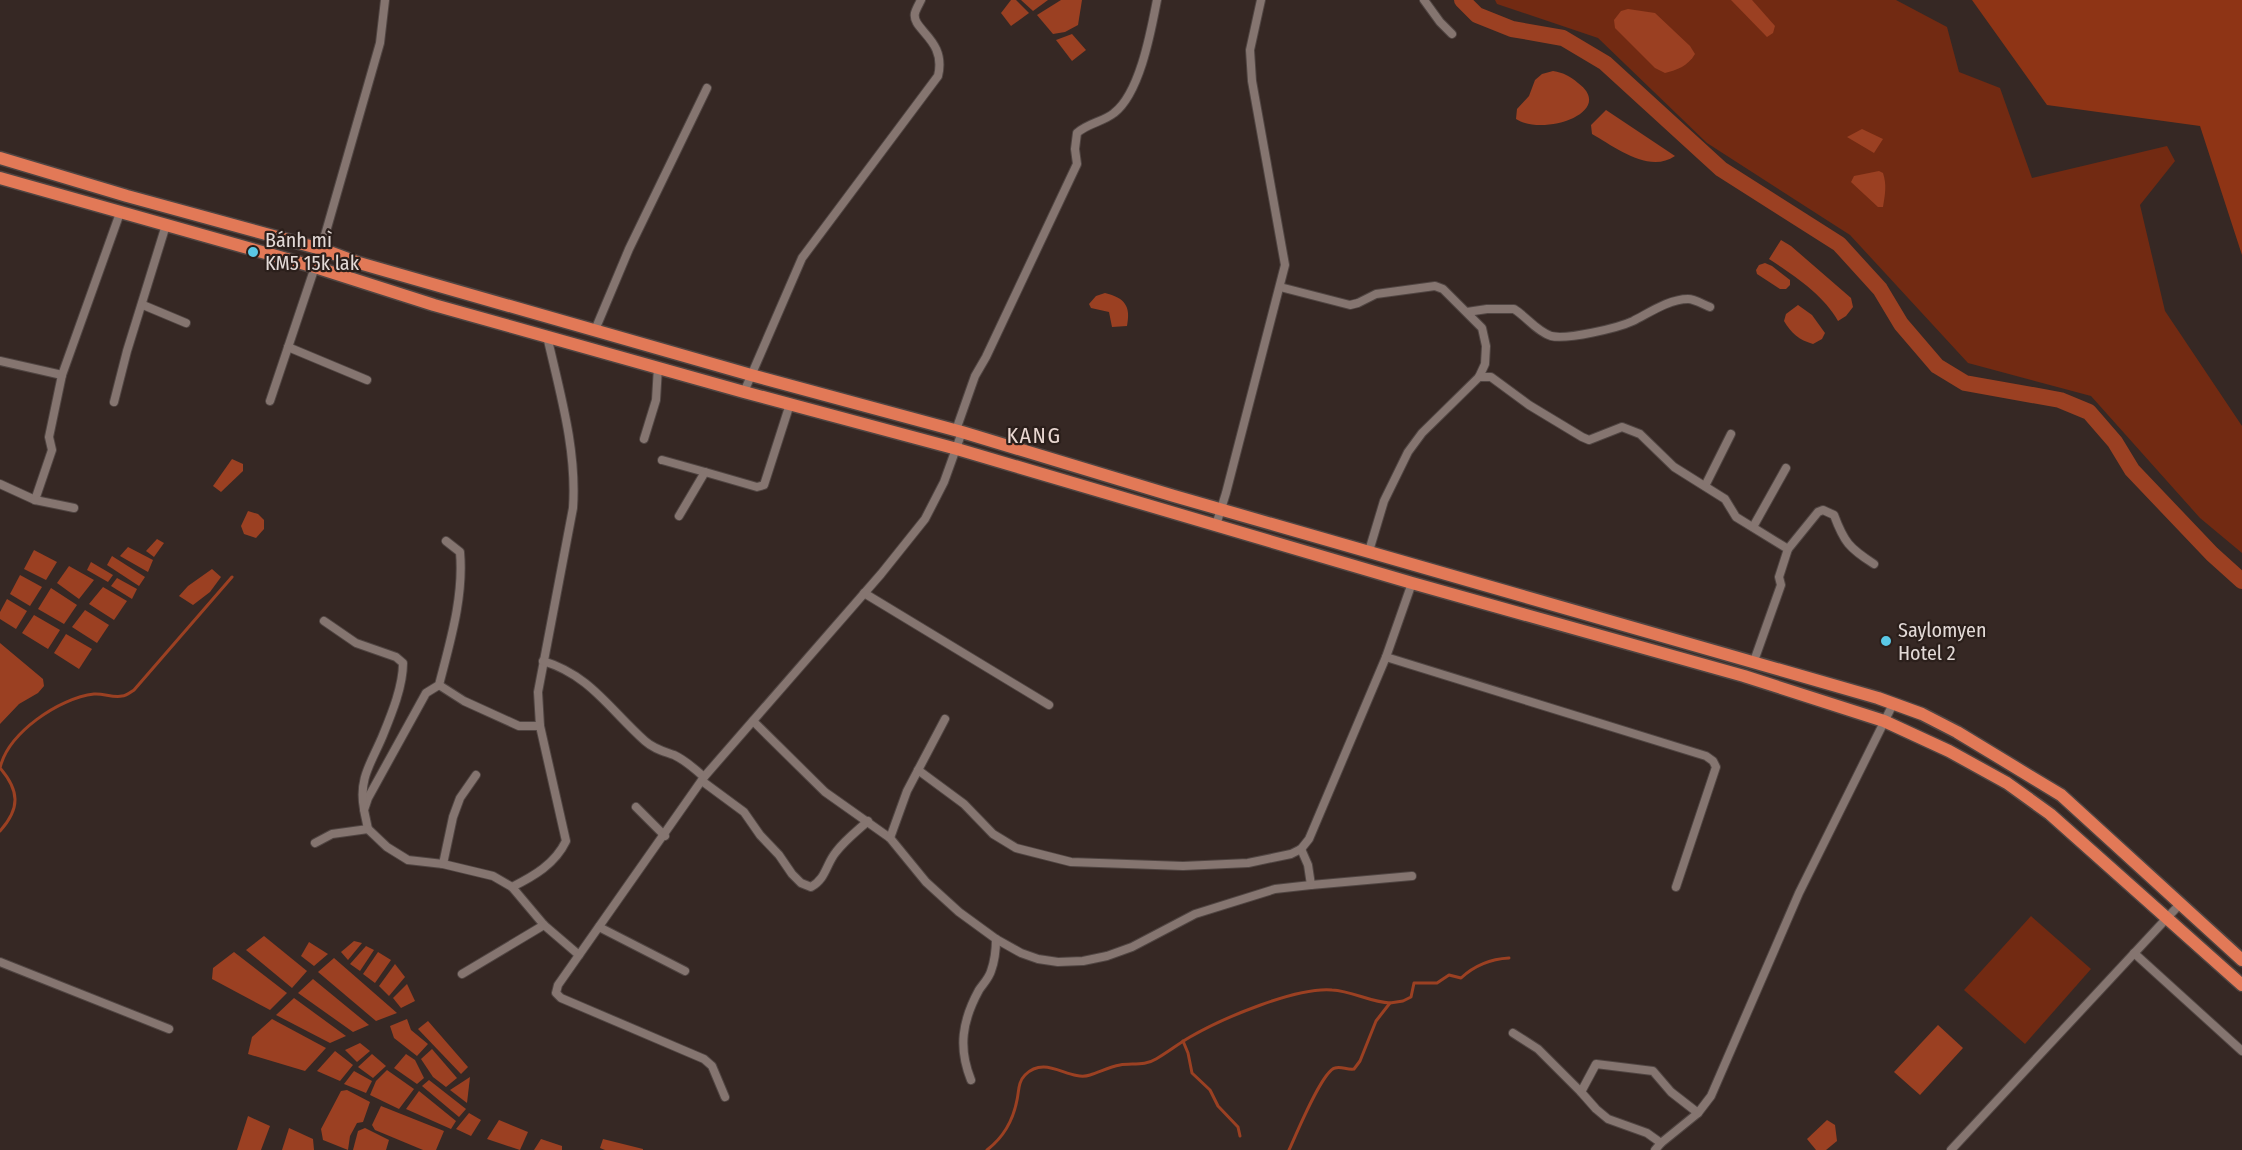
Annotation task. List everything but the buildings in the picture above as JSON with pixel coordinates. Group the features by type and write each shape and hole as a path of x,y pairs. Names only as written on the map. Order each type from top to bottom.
{"highway":[{"path":"0,158 751,375 959,431 1220,509 1754,661 1922,714 1957,732 2061,795 2242,960"},
{"path":"0,178 315,267 435,305 957,449 1412,583 1744,676 1884,721 1949,751 2007,783 2050,814 2242,985"},
{"path":"67,198 72,179"},
{"path":"1647,649 1652,632"}],"street":[{"path":"270,401 321,249 380,44 385,0"},
{"path":"744,392 802,258 938,76 940,58 934,42 915,21 914,14 921,0"},
{"path":"725,1097 712,1066 704,1059 561,998 556,993 558,985 703,779 925,519 944,482 957,449 959,431 975,376 1077,164 1075,149 1077,133 1090,123 1113,114 1128,99 1134,87 1152,26 1157,0"},
{"path":"1216,525 1280,287 1285,259 1252,81 1250,50 1261,0"},
{"path":"1424,0 1452,34"},
{"path":"595,330 629,249 707,88"},
{"path":"35,500 52,450 49,437 62,375 120,213"},
{"path":"114,402 166,225"},
{"path":"1280,287 1350,305 1376,294 1435,286 1443,289 1482,328 1486,346 1485,364 1479,377 1422,433 1408,452 1384,501 1369,551"},
{"path":"1467,312 1514,309 1535,327 1551,336 1570,337 1630,322 1661,307 1689,299 1710,307"},
{"path":"143,305 186,323"},
{"path":"512,887 547,866 560,853 566,842 540,726 538,692 573,508 574,481 572,448 547,336"},
{"path":"288,347 367,380"},
{"path":"0,362 62,375"},
{"path":"644,440 656,400 658,367"},
{"path":"1479,377 1491,377 1538,411 1589,440 1622,427 1640,434 1674,467 1725,499 1736,517 1788,549"},
{"path":"662,460 757,487 764,485 790,404"},
{"path":"1705,486 1731,434"},
{"path":"1753,527 1786,468"},
{"path":"679,516 705,472"},
{"path":"0,484 35,500 74,508"},
{"path":"1788,549 1797,541 1818,512 1823,510 1834,515 1840,534 1853,550 1874,564"},
{"path":"364,810 368,798 426,693 439,685 452,634 462,572 460,552 446,541"},
{"path":"1754,661 1781,585 1779,577 1789,553 1788,549"},
{"path":"918,770 964,804 993,834 1016,848 1071,862 1183,866 1237,863 1275,858 1301,849 1309,839 1386,657 1412,583"},
{"path":"864,593 1049,705"},
{"path":"324,621 356,643 396,657 403,663 403,678 362,784 368,829 387,848 408,860 443,864 493,876 512,887 544,925 579,955"},
{"path":"1386,657 1706,756 1713,761 1716,766 1676,887"},
{"path":"543,662 558,666 577,676 603,697 645,741 659,751 690,765 703,779 744,812 801,884 811,887 818,883 826,872 833,854 868,821"},
{"path":"439,685 464,701 519,726 540,726"},
{"path":"1513,1033 1538,1050 1608,1119 1647,1133 1658,1147 1698,1113 1712,1096 1799,893 1893,704"},
{"path":"890,838 907,791 945,719"},
{"path":"753,721 825,792 890,838 926,882 959,912 996,939 1038,959 1083,962 1132,947 1195,914 1275,889 1412,876"},
{"path":"443,864 453,817 460,798 476,775"},
{"path":"636,807 664,836"},
{"path":"315,843 332,834 368,829"},
{"path":"1301,849 1308,865 1311,885"},
{"path":"1951,1150 2180,904"},
{"path":"462,974 544,925"},
{"path":"599,927 685,971"},
{"path":"971,1080 963,1060 968,1013 990,974 995,956 996,939"},
{"path":"2134,953 2242,1051"},
{"path":"0,962 169,1029"},
{"path":"1581,1092 1596,1064 1653,1071 1671,1092 1698,1113"}],"shaded area":[{"path":"1011,0 1016,0 1029,13 1011,26 1001,13"},
{"path":"1021,0 1048,0 1033,11"},
{"path":"1061,0 1082,0 1078,25 1065,32 1053,34 1037,15"},
{"path":"1495,0 1896,0 1947,27 1959,72 2000,88 2032,178 2167,146 2175,161 2140,205 2165,311 2242,426 2242,553 2200,518 2091,396 1968,363 1850,235 1707,143 1598,38 1497,4"},
{"path":"1731,0 1752,0 1775,26 1773,33 1767,37"},
{"path":"1972,0 2242,0 2242,255 2200,126 2047,105"},
{"path":"1628,9 1655,13 1690,46 1695,54 1689,62 1665,73 1655,68 1615,28 1614,20 1621,11"},
{"path":"1072,34 1086,50 1072,61 1056,40"},
{"path":"1553,71 1572,78 1588,94 1589,103 1583,112 1572,119 1543,125 1528,124 1516,119 1517,109 1529,96 1535,80 1542,74"},
{"path":"1606,110 1675,156 1665,161 1643,160 1632,157 1592,134 1591,125"},
{"path":"1862,129 1883,139 1874,153 1847,137"},
{"path":"1879,171 1883,173 1885,182 1883,207 1878,207 1851,182 1854,176"},
{"path":"1781,240 1851,298 1853,307 1846,316 1838,321 1816,294 1769,259"},
{"path":"1765,263 1790,280 1790,285 1786,289 1780,289 1757,274 1756,270 1759,265"},
{"path":"1105,293 1117,297 1125,304 1128,313 1127,326 1112,327 1109,312 1091,308 1089,304 1096,296"},
{"path":"1798,305 1812,315 1825,333 1822,339 1813,344 1796,336 1784,321 1786,314"},
{"path":"232,459 243,464 243,471 221,492 213,486"},
{"path":"248,511 258,514 264,520 264,529 256,538 244,534 241,526"},
{"path":"157,539 164,543 154,557 146,551"},
{"path":"128,547 153,560 148,572 120,556"},
{"path":"34,550 57,562 46,580 24,569"},
{"path":"112,556 145,577 139,586 107,565"},
{"path":"91,562 113,575 108,582 87,570"},
{"path":"69,566 94,580 79,599 57,583"},
{"path":"212,569 221,577 210,592 193,605 179,596 188,586"},
{"path":"20,575 42,587 30,606 10,594"},
{"path":"117,578 137,589 132,599 111,586"},
{"path":"103,587 127,601 114,620 89,604"},
{"path":"51,588 77,605 64,624 38,609"},
{"path":"7,599 27,611 16,629 0,619 0,612"},
{"path":"85,610 109,625 97,643 72,627"},
{"path":"34,615 60,630 48,649 22,633"},
{"path":"66,634 92,649 79,669 54,653"},
{"path":"0,643 43,679 44,686 38,693 19,704 0,724"},
{"path":"2031,916 2091,969 2025,1044 1964,990"},
{"path":"264,936 307,971 292,988 246,950"},
{"path":"354,941 362,943 348,960 341,952"},
{"path":"309,942 328,954 314,966 301,956"},
{"path":"366,946 374,950 360,971 350,964"},
{"path":"234,952 287,993 270,1010 212,979 213,968"},
{"path":"378,952 391,960 375,983 363,974"},
{"path":"334,958 397,1013 376,1021 318,972"},
{"path":"395,964 405,977 389,996 379,986"},
{"path":"313,979 369,1025 353,1032 298,993"},
{"path":"407,984 415,1001 401,1008 393,998"},
{"path":"294,998 346,1036 330,1043 276,1015"},
{"path":"272,1019 326,1048 305,1071 248,1054 252,1037"},
{"path":"407,1019 411,1030 428,1044 417,1056 394,1038 390,1026"},
{"path":"428,1021 468,1067 461,1074 418,1029"},
{"path":"1938,1025 1963,1048 1920,1095 1894,1072"},
{"path":"360,1043 370,1051 357,1062 345,1050"},
{"path":"432,1049 457,1078 446,1087 433,1077 421,1059"},
{"path":"335,1051 353,1065 340,1081 317,1071"},
{"path":"372,1054 386,1066 373,1078 358,1067"},
{"path":"406,1054 415,1060 424,1078 417,1084 394,1068"},
{"path":"387,1070 414,1089 399,1109 370,1095 376,1081"},
{"path":"354,1071 372,1081 366,1093 344,1084"},
{"path":"470,1077 467,1103 450,1090"},
{"path":"429,1080 466,1109 459,1117 422,1086"},
{"path":"347,1090 370,1102 363,1122 357,1123 350,1136 348,1150 323,1140 321,1129 341,1091"},
{"path":"419,1091 456,1121 451,1129 406,1109"},
{"path":"381,1106 444,1131 436,1150 423,1150 375,1130 372,1125"},
{"path":"469,1113 481,1120 471,1136 456,1129"},
{"path":"248,1116 270,1126 261,1150 237,1150"},
{"path":"499,1120 528,1132 520,1150 487,1139"},
{"path":"1827,1120 1835,1125 1837,1141 1826,1150 1816,1150 1807,1139"},
{"path":"289,1128 313,1139 314,1150 282,1150"},
{"path":"365,1128 389,1140 386,1150 353,1150 358,1131"},
{"path":"541,1139 562,1146 562,1150 534,1150"},
{"path":"603,1139 643,1150 605,1150 600,1148"}],"waterway":[{"path":"1462,0 1477,15 1512,29 1563,38 1605,63 1721,169 1839,244 1880,289 1901,324 1937,366 1965,383 2060,400 2089,412 2115,442 2132,470 2212,554 2242,581"},
{"path":"0,831 12,815 14,807 14,792 0,768 13,742 37,719 66,702 94,694 124,696 134,690 232,577"},
{"path":"1289,1150 1323,1080 1335,1068 1354,1069 1360,1061 1376,1021 1390,1003 1411,997 1414,983 1437,983 1449,975 1461,978 1483,964 1509,958"},
{"path":"987,1150 1007,1128 1015,1108 1021,1081 1033,1069 1049,1068 1082,1076 1120,1065 1147,1063 1221,1021 1260,1005 1299,993 1332,990 1390,1003"},
{"path":"1183,1041 1192,1073 1210,1090 1218,1106 1238,1127 1240,1136"}],"place":[{"name":"Bánh mì KM5 15k lak","path":"253,252"},
{"name":"Saylomyen Hotel 2","path":"1886,641"}],"district":[{"name":"KANG","path":"1034,435"}]}
